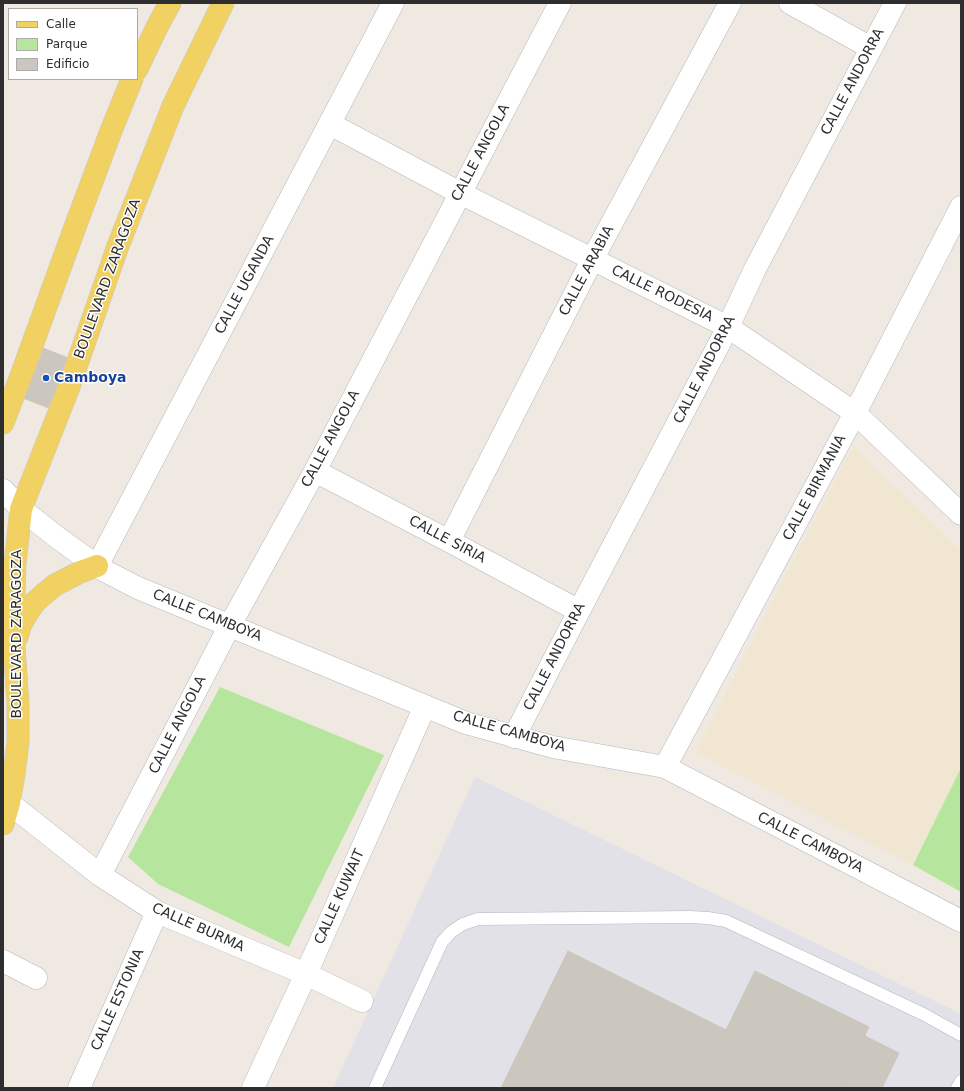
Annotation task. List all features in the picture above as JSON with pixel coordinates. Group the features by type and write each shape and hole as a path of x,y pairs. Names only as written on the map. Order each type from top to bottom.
{"main road":[{"path":"138,66 170,3"},
{"name":"BOULEVARD ZARAGOZA","path":"3,824 9,803 18,742 18,704 14,646 15,564 21,509 69,387 118,246 173,106 223,3"},
{"path":"3,423 108,138 132,80"},
{"path":"14,646 22,624 35,602 55,585 80,572 97,566"}],"street":[{"path":"157,27 163,3"},
{"name":"CALLE UGANDA","path":"97,566 393,3"},
{"name":"CALLE ANGOLA","path":"100,875 230,625 315,471 560,3"},
{"name":"CALLE ARABIA","path":"449,540 592,260 730,3"},
{"path":"790,3 871,48"},
{"name":"CALLE ANDORRA","path":"514,736 728,327 755,269 895,3"},
{"name":"CALLE RODESIA","path":"330,124 460,193 728,327 855,413 961,514"},
{"name":"CALLE BIRMANIA","path":"664,767 855,413 961,207"},
{"name":"CALLE SIRIA","path":"315,471 449,540 579,611"},
{"name":"CALLE CAMBOYA","path":"3,490 21,509 58,538 97,566 138,588 466,723 553,747 664,767 961,921"},
{"name":"CALLE KUWAIT","path":"253,1088 306,974 425,706"},
{"name":"CALLE BURMA","path":"9,803 100,875 157,912 306,974 362,1001"},
{"name":"CALLE ESTONIA","path":"79,1088 157,912"},
{"path":"3,961 36,978"}],"lane":[{"path":"375,1088 442,942 451,932 463,924 478,919 690,917 726,921 923,1014 961,1035"},
{"path":"958,1088 961,1080"}],"shaded area":[{"path":"853,446 961,551 961,768 913,865 695,752"},
{"path":"475,777 961,1014 961,1088 333,1088"}],"green space":[{"path":"220,687 384,755 289,947 158,884 128,857"},
{"path":"961,768 961,892 913,865"}],"building":[{"name":"Camboya","path":"43,348 68,358 49,408 23,398"},
{"path":"568,951 726,1030 755,971 869,1027 839,1088 501,1088"},
{"path":"865,1036 899,1053 882,1088 839,1088"}],"place":[{"name":"Camboya","path":"46,378"}]}
